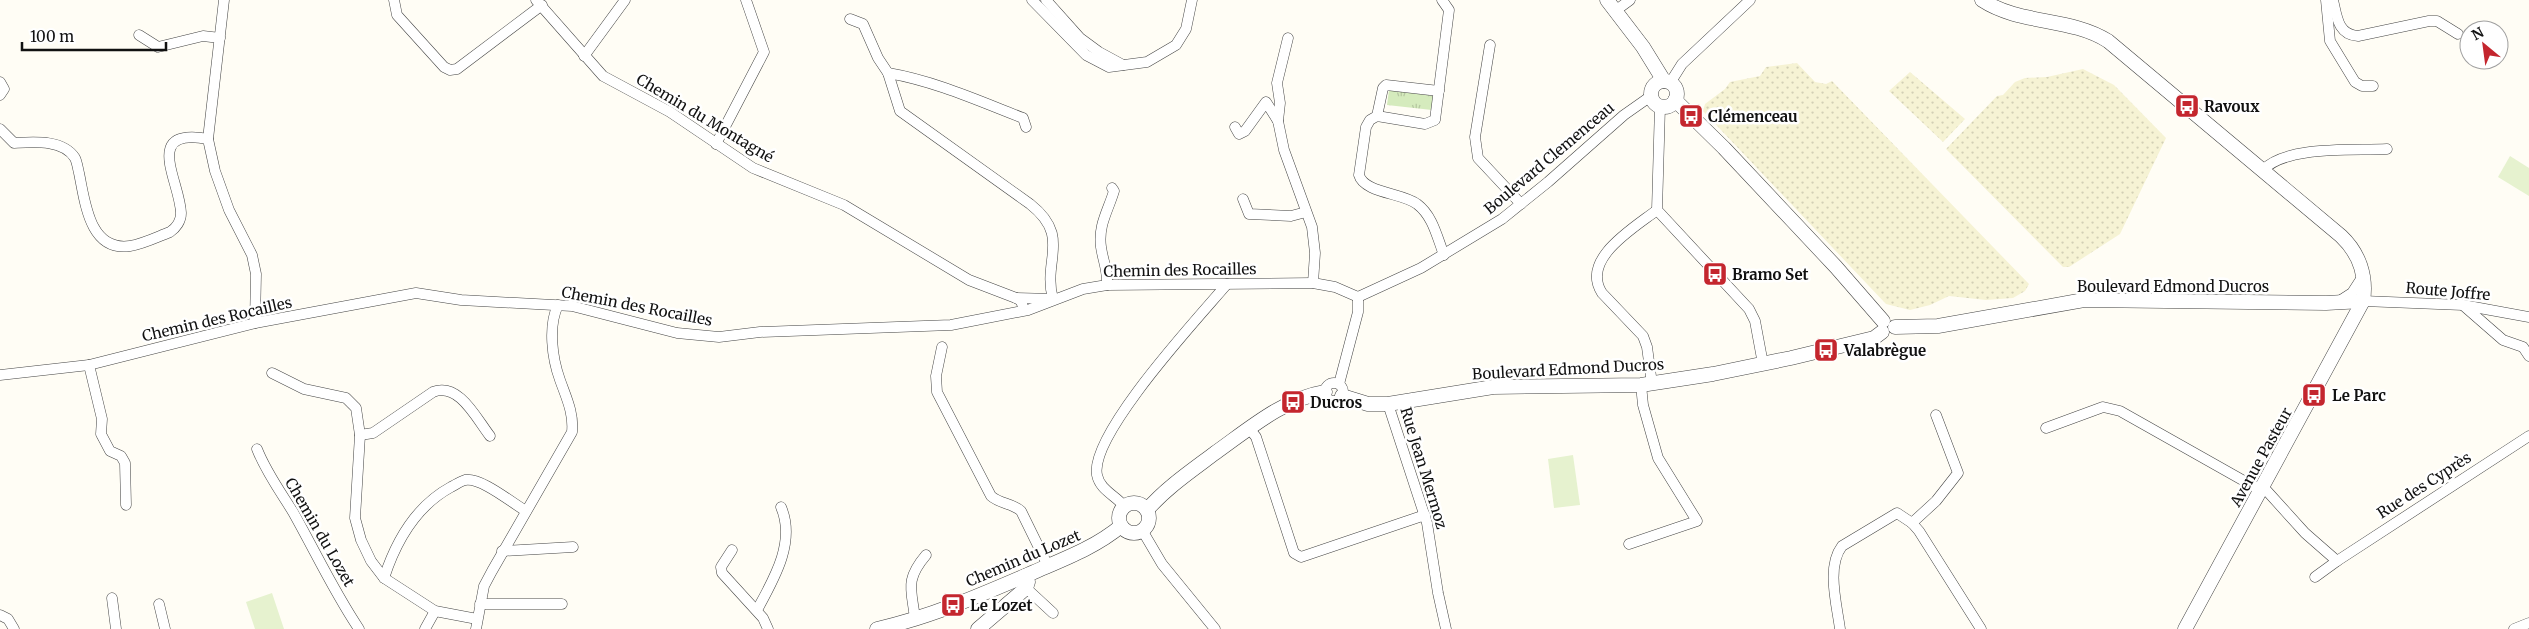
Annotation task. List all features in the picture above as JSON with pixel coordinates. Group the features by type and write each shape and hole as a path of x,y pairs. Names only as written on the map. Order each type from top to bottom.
{"street":[{"path":"224,0 208,139 214,171 229,210 252,255 256,274 255,323"},
{"path":"394,0 397,15 444,67 450,70 457,69 539,2"},
{"path":"584,56 625,0"},
{"path":"716,144 764,52 746,0"},
{"path":"1032,0 1086,55 1109,67 1147,62 1176,45 1186,29 1192,0"},
{"path":"1046,0 1080,38 1099,52 1123,65"},
{"path":"1442,0 1449,10 1436,116 1430,124 1377,116 1370,120 1366,127 1361,180 1366,185 1416,202 1431,220 1444,255"},
{"path":"1630,0 1611,6 1667,82 1676,90 1676,100 1731,155 1836,267 1887,326"},
{"path":"1750,0 1682,64 1667,82 1656,84 1657,210 1749,309 1754,321 1763,364"},
{"path":"1982,0 2003,11 2079,28 2098,35 2120,51 2347,241 2357,256 2363,276 2363,301"},
{"path":"2326,0 2330,41 2355,82 2362,86 2373,86"},
{"path":"2333,0 2339,25 2350,36 2358,36 2428,21 2436,21 2458,34"},
{"name":"Chemin du Montagné","path":"539,2 603,76 670,112 753,168 844,205 969,280 1016,298 1053,299"},
{"path":"850,19 864,24 878,58 888,73 900,111 1030,204 1047,220 1053,237 1054,258 1050,280 1053,299"},
{"path":"139,36 158,47 204,36 220,38"},
{"path":"1288,38 1278,83 1280,103 1278,121 1284,150 1312,227 1315,253 1313,284"},
{"path":"1490,45 1475,137 1478,158 1521,204"},
{"path":"888,73 918,78 952,90 1023,118 1026,127"},
{"path":"0,82 4,89 0,95"},
{"path":"1377,116 1383,88 1386,85 1439,91"},
{"path":"1656,101 1669,106 1676,100"},
{"name":"Boulevard Clemenceau","path":"1358,297 1444,255 1502,219 1618,120 1656,101"},
{"path":"1235,127 1239,134 1245,131 1266,102 1278,121"},
{"path":"0,129 14,143 36,142 54,144 66,150 75,158 88,216 98,236 119,246 130,246 174,229 181,213 168,162 170,150 183,137 191,136 208,139"},
{"path":"2263,170 2276,160 2294,153 2388,149"},
{"path":"1107,285 1108,272 1101,247 1102,220 1113,196 1114,191 1112,188"},
{"path":"1242,200 1249,214 1291,216 1306,212"},
{"path":"1629,544 1697,521 1658,458 1643,405 1648,347 1642,336 1597,284 1596,274 1599,263 1608,251 1657,210"},
{"path":"2337,302 2352,293 2363,276"},
{"path":"1124,506 1103,489 1099,482 1096,475 1099,455 1148,376 1227,284"},
{"name":"Chemin des Rocailles","path":"0,375 88,365 255,323 416,293 462,300 572,306 677,333 719,337 775,331 931,327 979,320 1024,310 1083,289 1107,285 1313,284 1335,287 1358,297"},
{"path":"1326,392 1332,400 1338,400 1358,312 1358,297"},
{"path":"1016,298 1021,301 1024,310"},
{"name":"Boulevard Edmond Ducros","path":"1340,390 1368,404 1388,404 1493,387 1646,384 1763,364 1874,338 1887,326 1938,326 2084,300 2363,301"},
{"name":"Route Joffre","path":"2363,301 2463,305 2529,317"},
{"name":"Avenue Pasteur","path":"2185,629 2363,301"},
{"path":"272,373 304,389 346,398 357,411 360,435 355,518 361,540 370,561 384,578 435,611 476,624 484,586 502,551 572,432 571,412 556,366 552,318 558,305"},
{"path":"2463,305 2503,340 2524,347 2529,356"},
{"path":"942,347 935,384 942,403 991,496 997,501 1015,506 1021,512 1048,566"},
{"path":"88,365 102,419 101,434 110,451 121,456 126,463 126,505"},
{"path":"1147,510 1171,487 1249,428 1293,402 1326,392 1331,383 1340,390"},
{"path":"360,435 373,433 428,394 442,388 452,391 490,436"},
{"name":"Rue Jean Mermoz","path":"1388,404 1425,515 1446,629"},
{"path":"2046,428 2103,407 2120,411 2267,491 2305,532 2337,561"},
{"path":"1912,522 1936,501 1958,473 1936,415"},
{"path":"1249,428 1256,437 1294,552 1301,558 1425,515"},
{"name":"Rue des Cyprès","path":"2315,577 2529,436"},
{"name":"Chemin du Lozet","path":"257,449 265,468 293,513 336,593 359,629"},
{"path":"384,578 400,539 419,511 442,492 465,480 479,482 526,511"},
{"path":"1124,506 1136,503 1147,510"},
{"path":"1124,506 1119,518 1121,526 1129,532 1142,530 1148,521 1147,510"},
{"path":"757,610 774,578 786,544 787,529 781,507"},
{"path":"1840,629 1834,565 1836,554 1842,546 1897,513 1912,522 1981,629"},
{"name":"Chemin du Lozet","path":"877,629 915,619 999,587 1026,582 1048,566 1083,550 1121,526"},
{"path":"1142,530 1162,564 1215,629"},
{"path":"502,551 573,547"},
{"path":"732,550 721,567 722,574 764,618 768,629"},
{"path":"915,619 910,590 914,571 926,555"},
{"path":"978,629 996,614 1026,582 1053,613"},
{"path":"996,614 999,606 999,587"},
{"path":"112,598 116,629"},
{"path":"159,604 165,629"},
{"path":"480,604 562,604"},
{"path":"425,629 435,611"},
{"path":"0,615 8,619 14,629"},
{"path":"2514,629 2529,623"}],"shaded area":[{"path":"1797,63 1815,82 1826,84 1832,81 2029,284 2025,291 2013,298 1986,300 1949,296 1930,305 1910,310 1886,304 1703,111 1705,104 1725,89 1730,82 1760,76 1766,67"},
{"path":"2083,69 2114,85 2166,138 2120,234 2069,267 2063,267 1946,149 1997,96 2003,95 2015,82 2025,78 2047,77"},
{"path":"1910,72 1965,119 1943,142 1889,91"}],"green space":[{"path":"1389,90 1434,96 1432,110 1387,105"},
{"path":"2510,156 2529,168 2529,196 2498,177"},
{"path":"1573,455 1580,505 1554,508 1548,459"},
{"path":"272,593 284,629 255,629 246,602"}],"place":[{"name":"Ravoux","path":"2187,106"},
{"name":"Clémenceau","path":"1691,116"},
{"name":"Bramo Set","path":"1715,274"},
{"name":"Valabrègue","path":"1826,350"},
{"name":"Le Parc","path":"2314,395"},
{"name":"Ducros","path":"1293,402"},
{"name":"Le Lozet","path":"953,605"}]}
